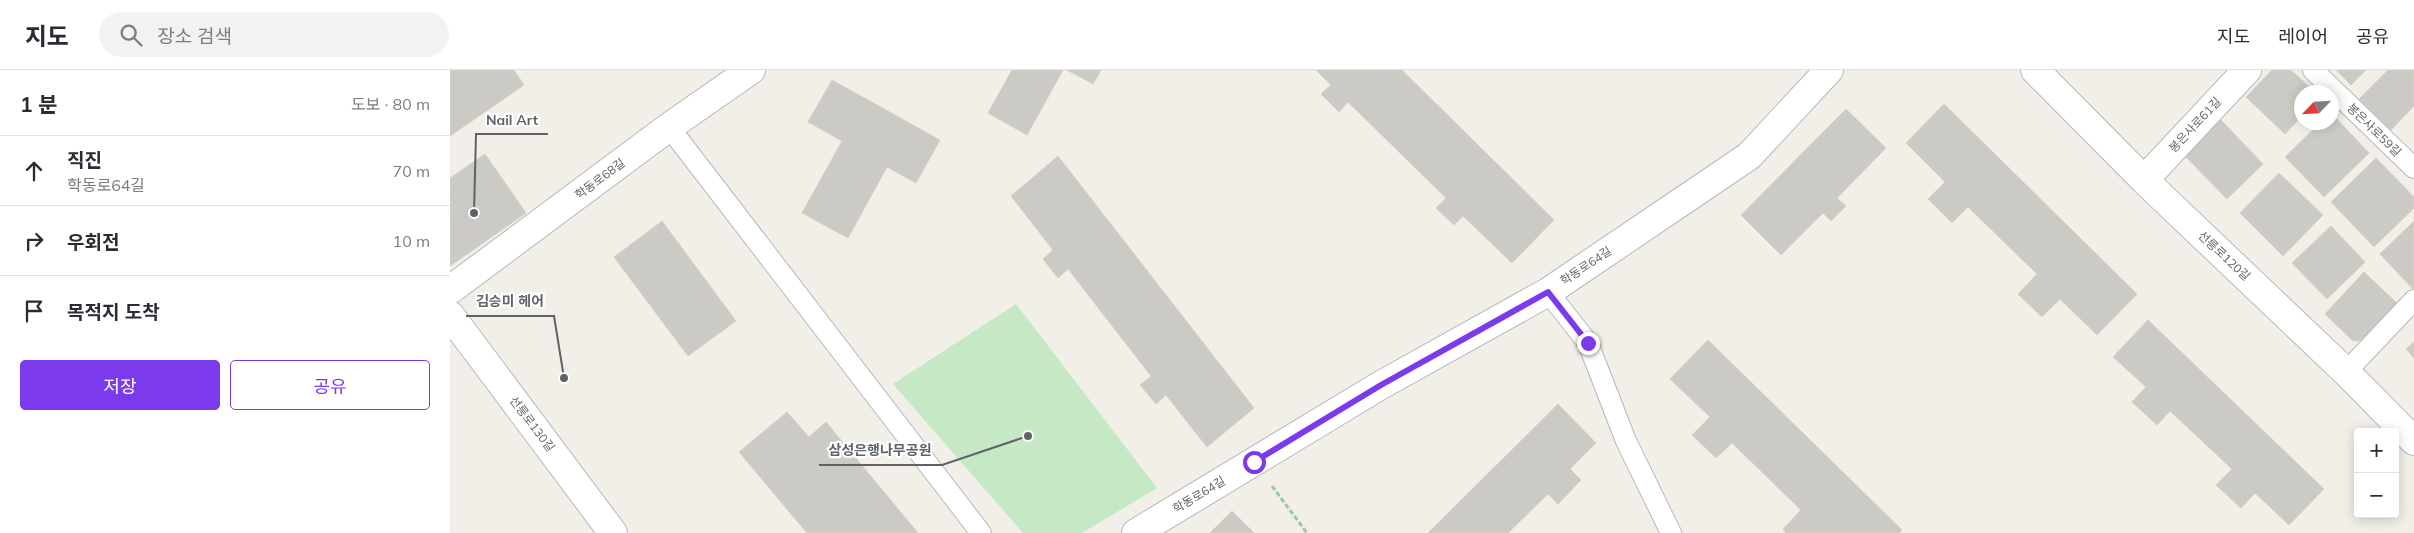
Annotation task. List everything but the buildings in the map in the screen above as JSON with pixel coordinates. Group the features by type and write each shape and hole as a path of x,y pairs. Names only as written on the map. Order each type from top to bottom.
{"street":[{"name":"학동로68길","path":"450,290 669,127 751,70"},
{"name":"학동로64길","path":"1136,533 1381,385 1548,292 1749,156 1829,70"},
{"name":"선릉로120길","path":"2035,70 2144,180 2346,372 2414,441"},
{"name":"봉은사로61길","path":"2144,180 2247,70"},
{"name":"선릉로130길","path":"450,316 613,533"}],"lane":[{"name":"봉은사로59길","path":"2313,70 2414,168"},
{"path":"669,127 981,533"},
{"path":"1548,292 1588,343 1626,442 1671,533"},
{"path":"2346,372 2414,300"}],"path":[{"path":"1254,462 1306,533"}],"green space":[{"path":"1016,304 1157,488 1082,533 1023,533 893,384"}],"place":[{"name":"Nail Art","path":"474,213"},
{"name":"김승미 헤어","path":"564,378"},
{"name":"삼성은행나무공원","path":"1028,436"}],"route":[{"path":"1254,462 1381,385 1548,292 1588,343"}]}
